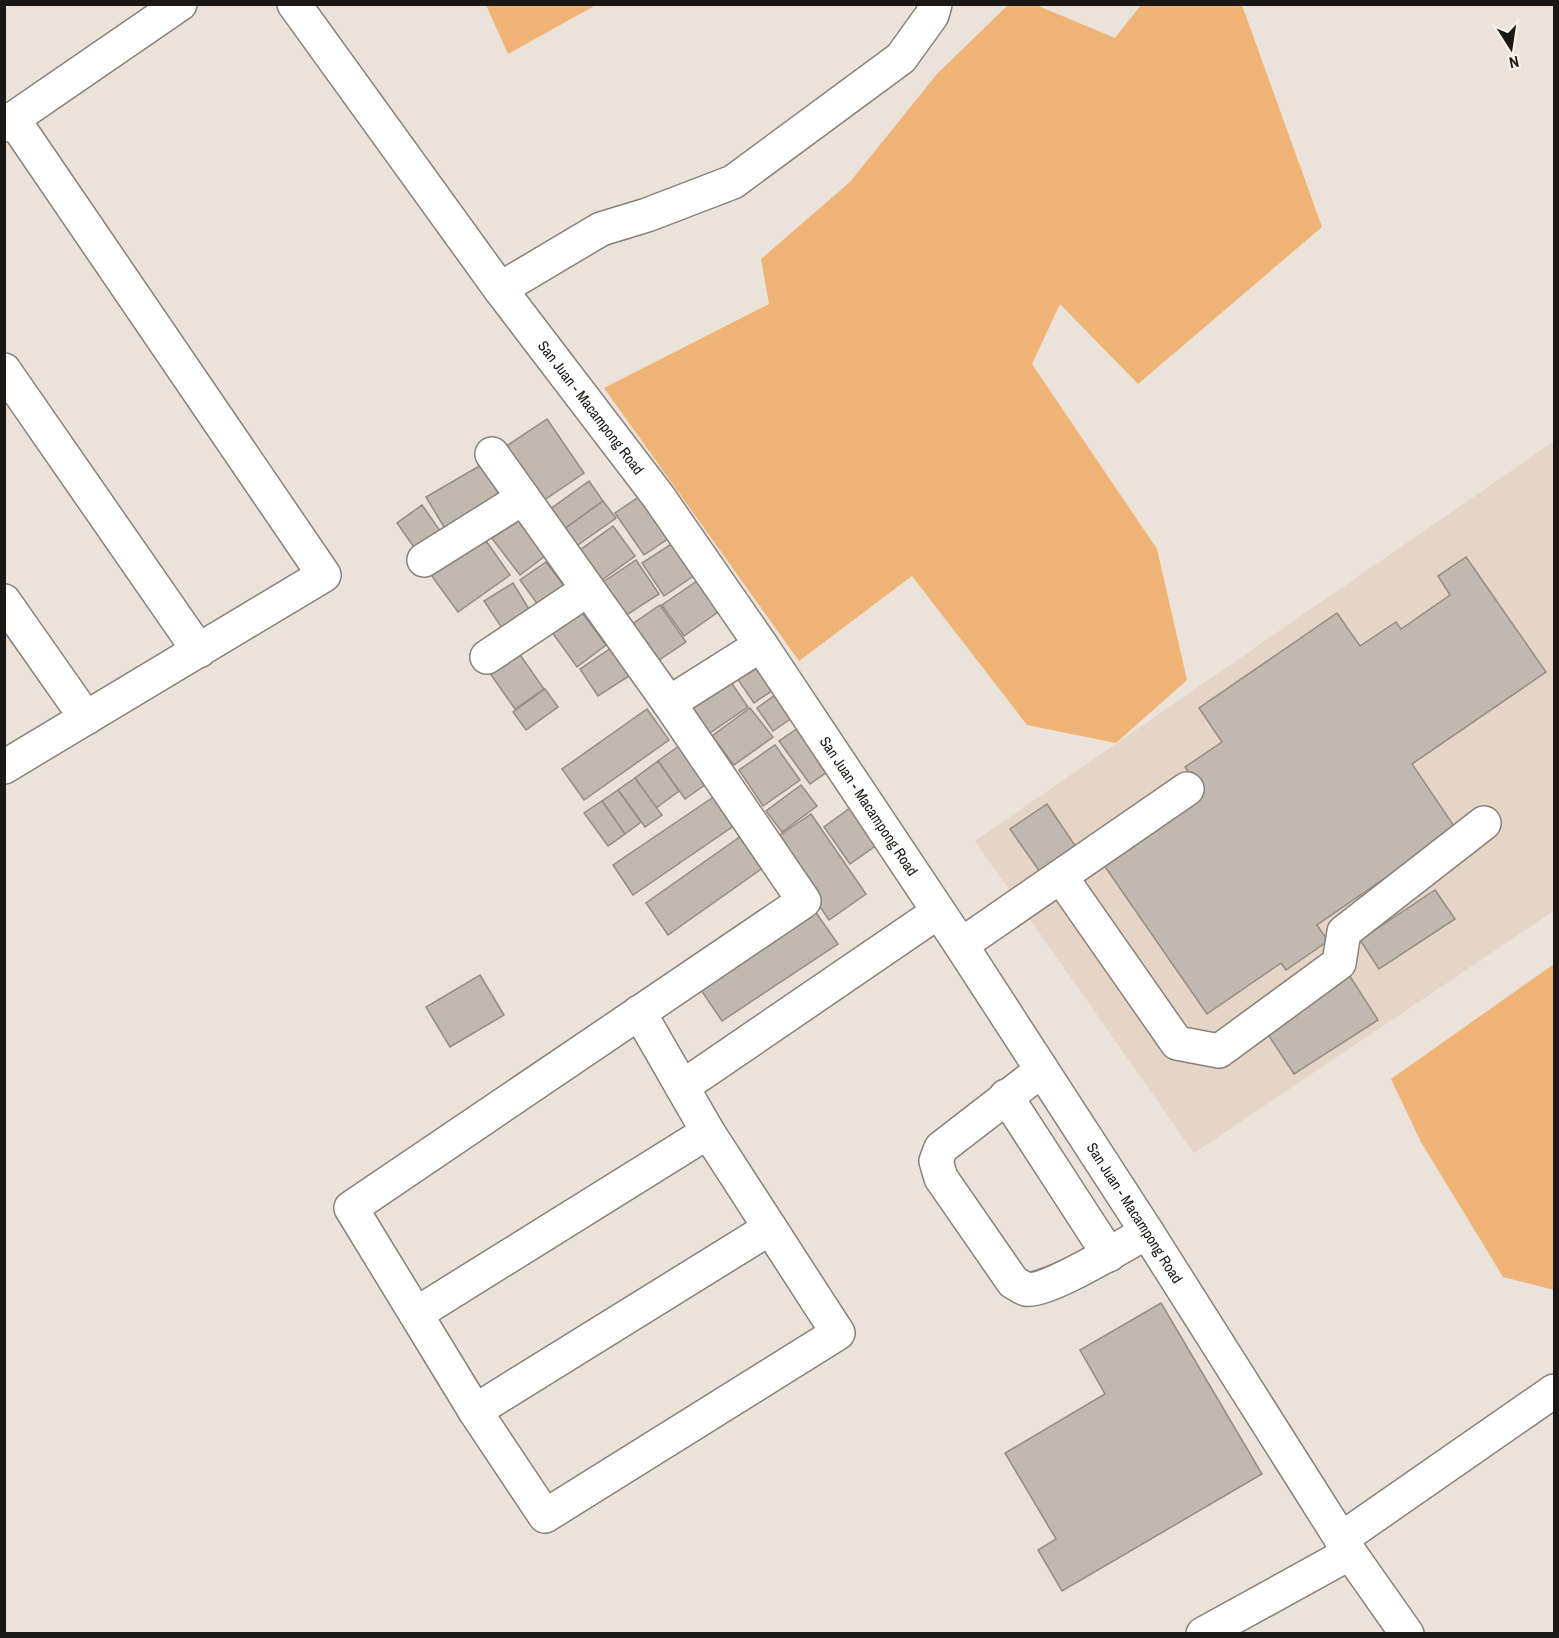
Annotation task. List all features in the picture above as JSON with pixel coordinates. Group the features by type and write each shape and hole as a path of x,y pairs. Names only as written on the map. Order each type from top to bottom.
{"street":[{"path":"4,767 324,575 9,122 180,4"},
{"name":"San Juan - Macampong Road","path":"294,4 500,289 658,496 761,645 961,945 1147,1232 1345,1546 1407,1634"},
{"path":"500,289 601,229 658,211 733,182 901,58 932,15 935,4"},
{"path":"4,370 199,651"},
{"path":"492,454 586,590 669,703 804,901 639,1012 351,1208 476,1411 545,1516 838,1333 708,1132 639,1012"},
{"path":"424,560 523,498"},
{"path":"487,657 586,590"},
{"path":"4,601 86,718"},
{"path":"669,703 761,645"},
{"path":"961,945 1187,789"},
{"path":"1061,877 1177,1043 1219,1051 1339,963 1344,932 1484,823"},
{"path":"682,1087 938,912"},
{"path":"1041,1070 941,1148 936,1161 941,1178 1013,1282 1026,1289 1041,1288 1108,1255 1147,1232"},
{"path":"1006,1096 1108,1255"},
{"path":"416,1314 708,1132"},
{"path":"476,1411 770,1228"},
{"path":"1203,1634 1345,1546 1554,1391"}],"shaded area":[{"path":"1009,4 1036,5 1115,38 1141,5 1242,5 1322,227 1138,384 1060,304 1032,364 1157,549 1187,680 1116,743 1027,725 912,576 799,661 604,388 769,304 761,259 850,182 937,74"},
{"path":"486,5 596,5 508,54"},
{"path":"1553,442 1554,911 1194,1153 975,841"},
{"path":"1554,964 1554,1290 1503,1277 1421,1142 1391,1079"}],"building":[{"path":"547,419 584,473 543,501 505,447"},
{"path":"481,465 502,499 447,532 426,497"},
{"path":"589,481 603,501 563,530 549,510"},
{"path":"646,492 675,534 644,555 615,513"},
{"path":"603,501 616,518 575,547 563,530"},
{"path":"422,505 443,535 418,553 397,523"},
{"path":"516,518 545,556 520,575 491,537"},
{"path":"613,526 635,556 602,580 580,550"},
{"path":"484,538 510,575 458,612 431,575"},
{"path":"679,539 701,571 664,596 642,563"},
{"path":"1466,557 1546,672 1412,764 1456,829 1317,925 1328,941 1286,970 1281,963 1207,1014 1101,861 1202,791 1185,767 1222,742 1199,708 1337,613 1360,646 1396,622 1401,629 1450,595 1438,576"},
{"path":"636,560 659,594 625,616 603,582"},
{"path":"546,562 567,590 541,609 520,580"},
{"path":"697,581 718,612 684,636 662,605"},
{"path":"513,583 532,614 504,631 484,601"},
{"path":"660,605 686,642 650,666 625,629"},
{"path":"578,607 606,645 577,667 549,628"},
{"path":"611,648 629,676 598,696 580,669"},
{"path":"516,649 544,689 515,709 487,669"},
{"path":"760,652 782,684 754,703 732,671"},
{"path":"724,672 748,707 707,735 683,699"},
{"path":"545,689 558,707 526,730 513,712"},
{"path":"782,690 799,713 773,731 757,708"},
{"path":"750,708 773,737 734,765 712,736"},
{"path":"647,709 669,740 584,800 562,769"},
{"path":"807,722 837,765 810,784 779,741"},
{"path":"775,745 800,780 763,806 739,770"},
{"path":"679,746 706,784 685,799 658,761"},
{"path":"658,761 679,791 656,808 635,778"},
{"path":"635,778 662,815 645,827 618,790"},
{"path":"801,785 817,806 782,832 766,811"},
{"path":"618,790 641,822 625,834 602,801"},
{"path":"715,796 735,825 633,895 613,865"},
{"path":"602,801 625,834 608,846 584,813"},
{"path":"1047,804 1076,847 1040,872 1010,829"},
{"path":"854,805 881,842 850,864 824,827"},
{"path":"811,814 866,894 829,920 774,839"},
{"path":"741,836 764,867 668,935 646,903"},
{"path":"1435,890 1455,919 1379,969 1360,940"},
{"path":"812,907 838,944 722,1021 697,984"},
{"path":"1344,967 1378,1020 1294,1074 1259,1021"},
{"path":"480,975 504,1015 450,1047 426,1007"},
{"path":"1161,1303 1262,1474 1062,1591 1038,1550 1056,1539 1005,1453 1105,1394 1080,1350"}]}
